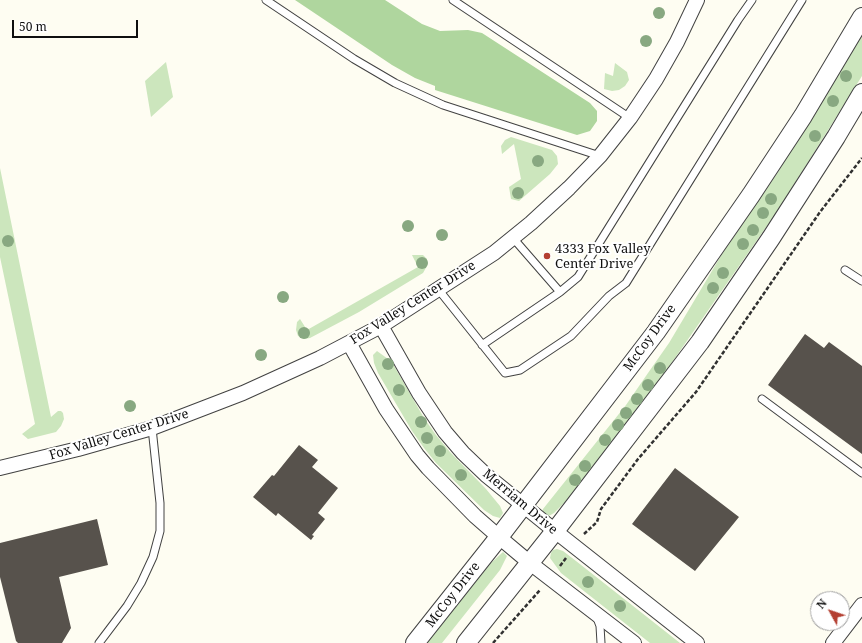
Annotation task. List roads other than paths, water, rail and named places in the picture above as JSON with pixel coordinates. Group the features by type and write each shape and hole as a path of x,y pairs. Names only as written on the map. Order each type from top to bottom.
{"street":[{"name":"Fox Valley Center Drive","path":"0,468 78,449 152,428 243,393 320,358 381,326 494,253 569,188 600,156 630,118 677,42 697,0"},
{"name":"McCoy Drive","path":"415,643 499,537 661,326 803,116 862,17"},
{"path":"466,643 555,532 700,342 771,238 836,137 862,93"},
{"name":"Merriam Drive","path":"381,326 419,393 446,432 464,453 486,475 555,532 697,643"},
{"path":"349,343 386,409 417,455 428,468 499,537 530,563 634,643"},
{"path":"833,643 862,605"}],"lane":[{"path":"266,0 354,59 395,83 443,105 600,156"},
{"path":"453,0 630,118"},
{"path":"482,345 560,292 578,277 738,20 752,0"},
{"path":"438,289 505,373 520,370 571,336 609,296 626,283 802,0"},
{"path":"513,238 560,292"},
{"path":"845,270 862,280"},
{"path":"762,398 862,473"},
{"path":"99,643 127,606 141,583 153,557 160,531 160,503 152,428"},
{"path":"594,611 600,626 601,643"}],"place":[{"name":"4333 Fox Valley Center Drive","path":"547,256"}]}
